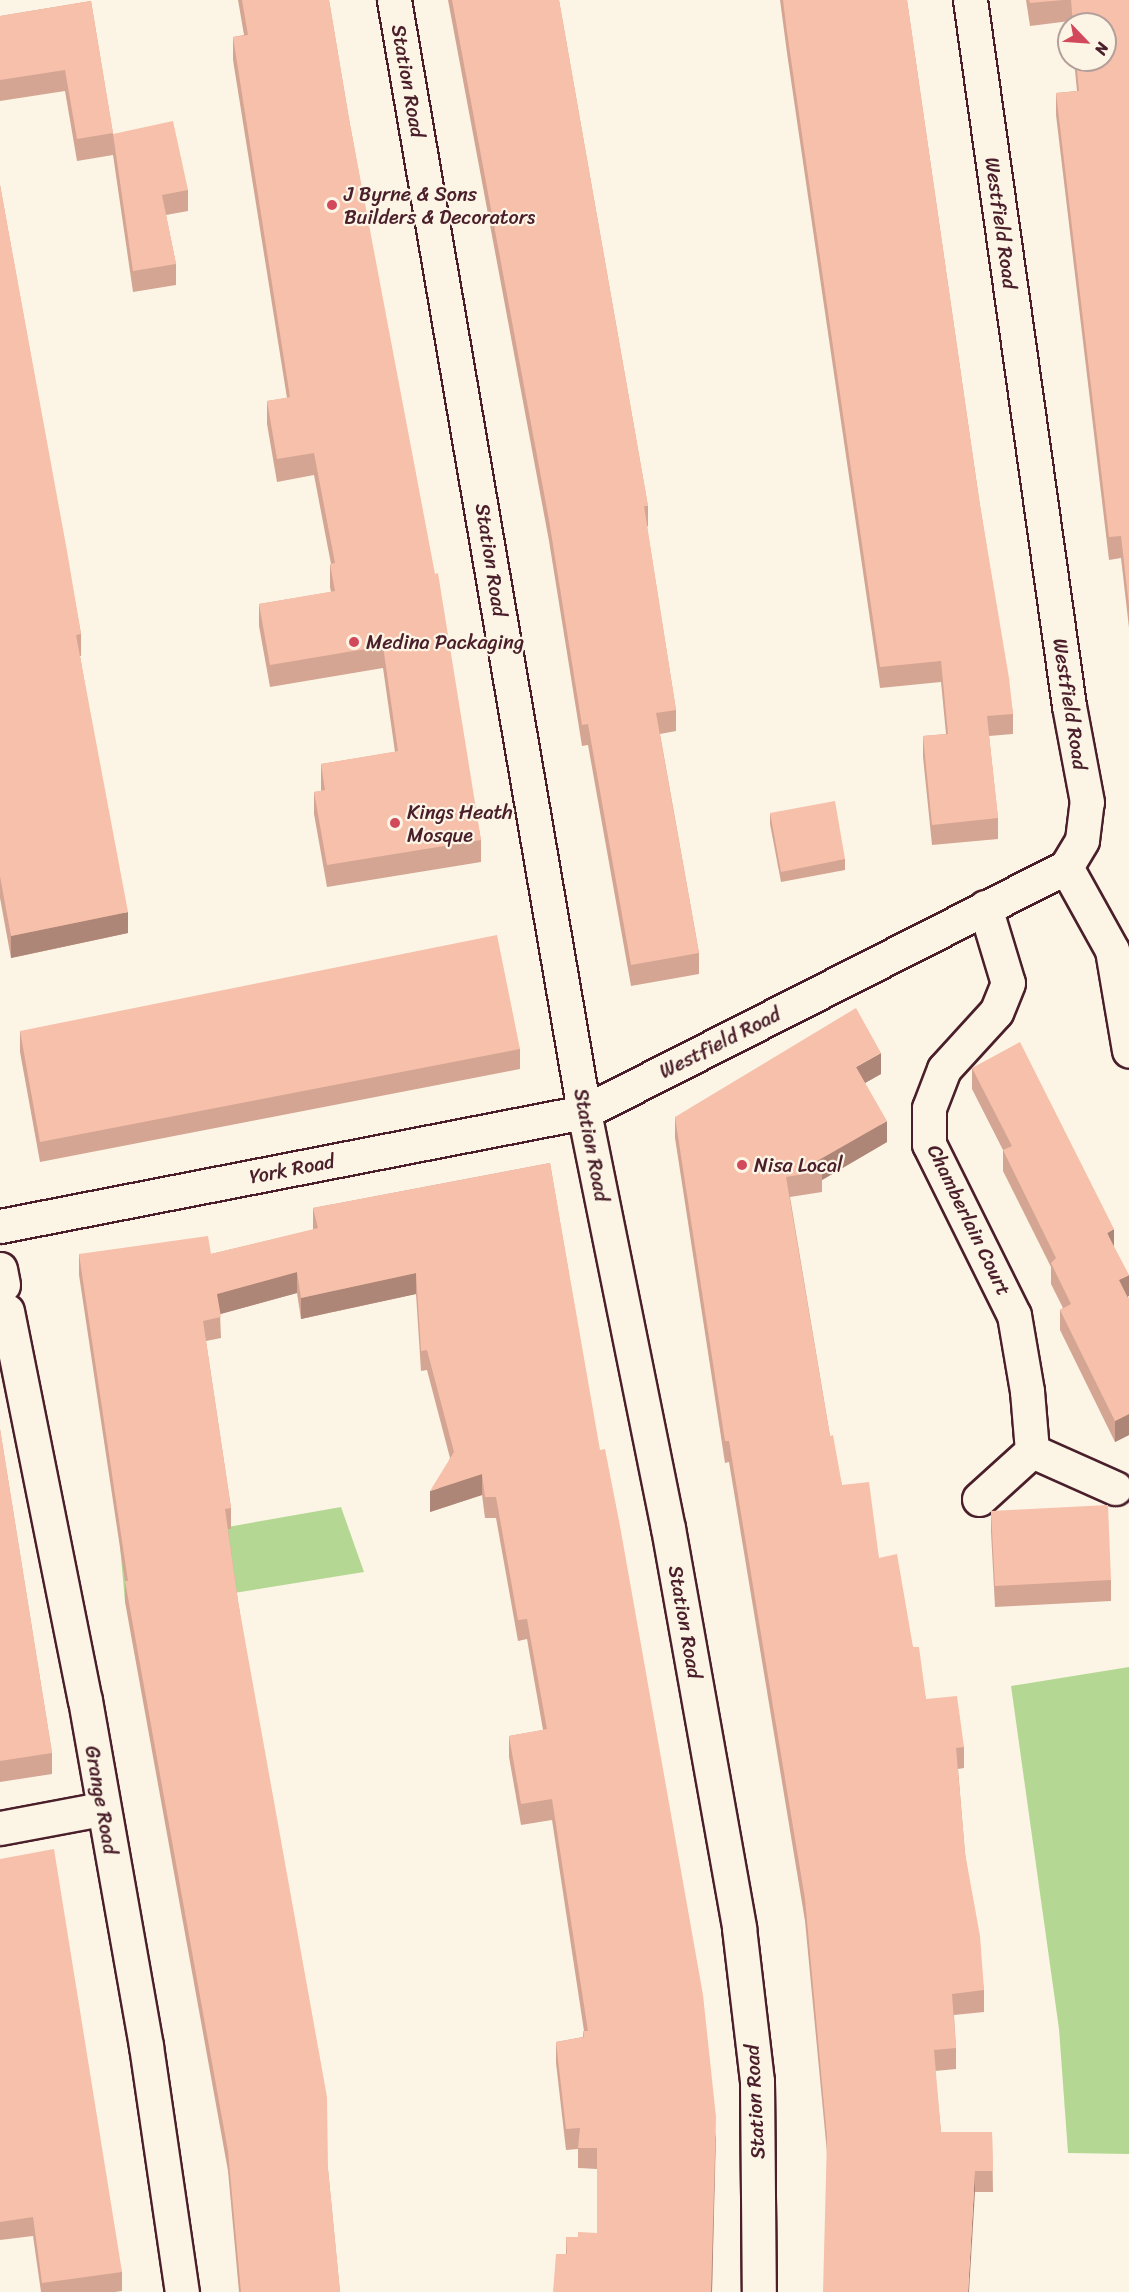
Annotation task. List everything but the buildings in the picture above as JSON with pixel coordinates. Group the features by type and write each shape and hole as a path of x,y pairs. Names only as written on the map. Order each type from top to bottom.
{"street":[{"name":"Station Road","path":"394,0 584,1112 669,1528 739,1929 757,2081 759,2292"},
{"name":"Westfield Road","path":"584,1112 1066,867 1082,840 1087,802 1069,706 970,0"},
{"path":"1066,867 1112,950 1129,1051"},
{"name":"Chamberlain Court","path":"986,907 1008,983 996,1012 944,1069 929,1108 929,1144 1014,1315 1028,1391 1032,1451"},
{"name":"York Road","path":"0,1226 584,1112"},
{"name":"Grange Road","path":"3,1288 85,1700 102,1809 146,2046 182,2292"},
{"path":"980,1499 1032,1451 1115,1488"},
{"path":"0,1828 102,1809"}],"green space":[{"path":"341,1507 364,1572 234,1593 125,1602 120,1546"},
{"path":"1129,1667 1129,2154 1068,2153 1059,2029 1011,1686"}],"place":[{"name":"J Byrne & Sons Builders & Decorators","path":"332,205"},
{"name":"Medina Packaging","path":"354,642"},
{"name":"Kings Heath Mosque","path":"395,823"},
{"name":"Nisa Local","path":"742,1165"}]}
